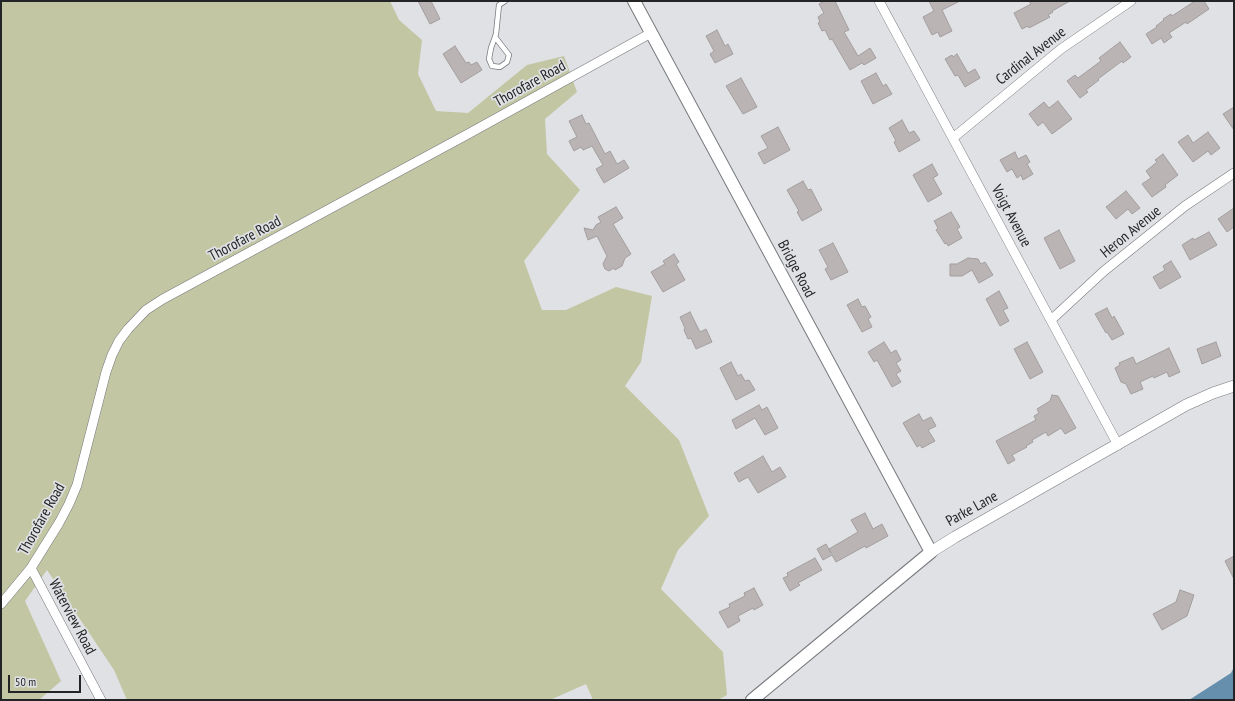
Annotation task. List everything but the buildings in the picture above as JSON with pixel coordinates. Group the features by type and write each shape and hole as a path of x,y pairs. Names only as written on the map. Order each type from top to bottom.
{"main road":[{"name":"Bridge Road","path":"634,1 930,552"},
{"name":"Parke Lane","path":"752,700 930,552"}],"street":[{"name":"Voigt Avenue","path":"879,1 1118,445"},
{"name":"Cardinal Avenue","path":"953,138 1061,49 1131,1"},
{"name":"Thorofare Road","path":"1,604 31,568 59,523 77,485 106,372 112,355 119,341 128,329 146,310 163,299 651,33"},
{"name":"Heron Avenue","path":"1051,320 1104,271 1185,206 1234,173"},
{"name":"Parke Lane","path":"930,552 1186,405 1213,393 1234,386"},
{"name":"Waterview Road","path":"31,568 101,700"}],"lane":[{"path":"494,37 509,55 507,62 500,67 492,66 489,59 499,5 505,1"}],"green space":[{"path":"1,1 390,1 399,20 422,40 418,74 436,111 468,113 527,65 564,56 577,92 545,119 547,154 580,190 524,261 542,310 566,310 616,287 652,296 641,362 625,386 679,440 709,516 678,550 661,589 723,652 727,695 718,700 593,700 586,684 550,700 127,700 114,670 47,570 25,601 61,681 39,700 1,700"}],"water":[{"path":"1234,667 1234,700 1189,700 1231,673"}]}
